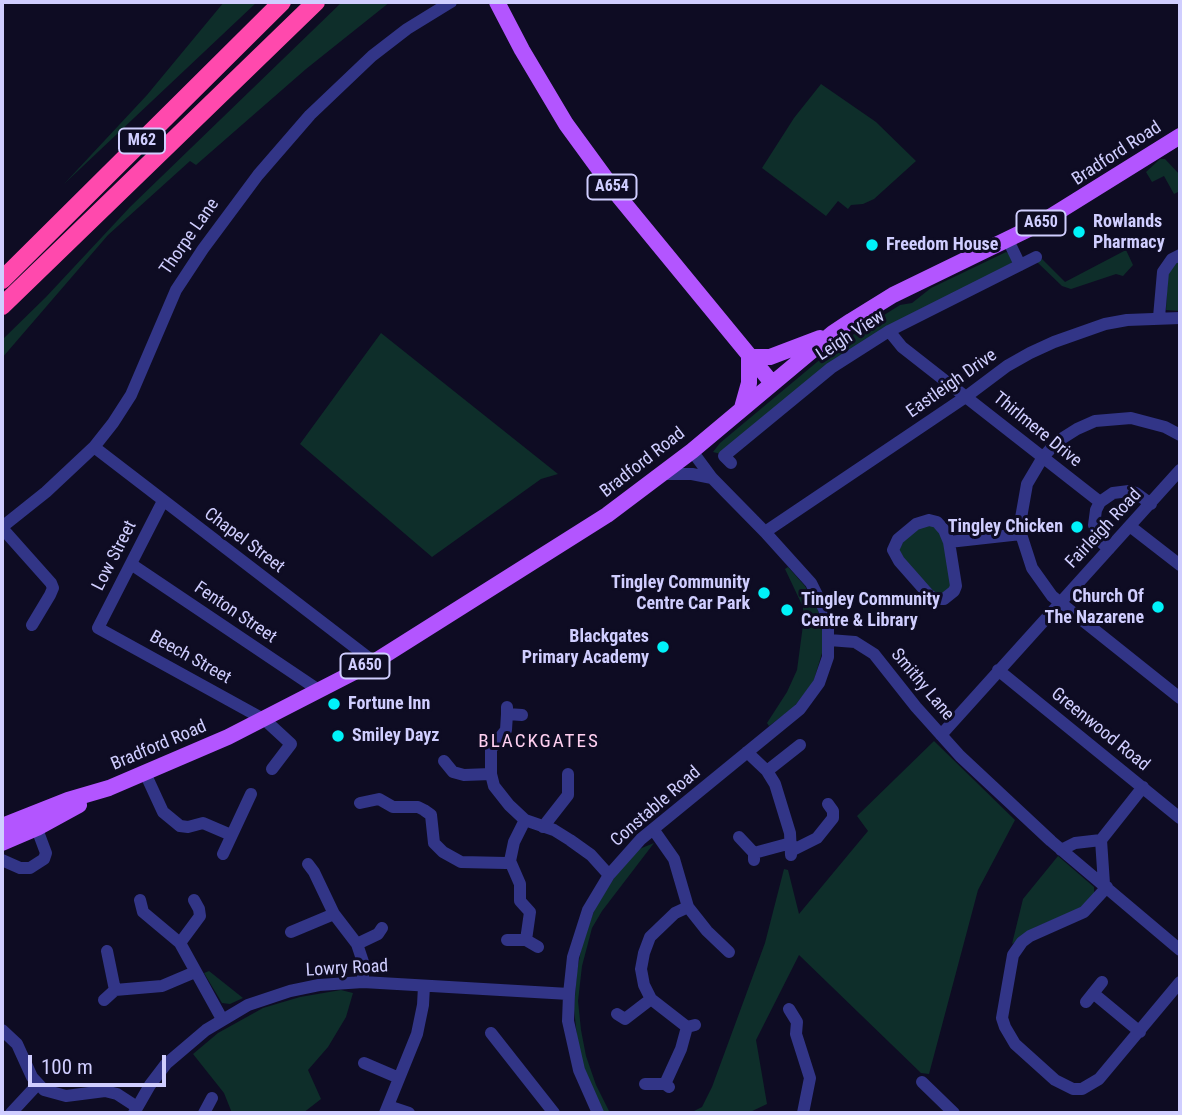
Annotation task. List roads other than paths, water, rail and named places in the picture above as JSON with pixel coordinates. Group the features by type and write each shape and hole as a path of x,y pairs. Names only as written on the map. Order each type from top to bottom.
{"highway":[{"name":"M62","path":"2,280 282,2"},
{"name":"M62","path":"2,306 316,2"}],"main road":[{"name":"A654","path":"497,2 522,50 574,134 620,198 772,383"},
{"name":"Bradford Road","path":"2,843 34,821 265,720 374,662 607,515 692,451 833,333 893,295 1008,240 1091,194 1180,136"},
{"path":"742,408 749,383 749,357 770,357 833,333"},
{"name":"Bradford Road","path":"2,826 34,821"}],"street":[{"name":"Thorpe Lane","path":"2,528 94,447 131,395 176,290 258,175 310,115 364,63 407,29 451,2"},
{"path":"1008,240 1020,265"},
{"path":"1159,317 1163,272 1172,259 1180,255"},
{"name":"Leigh View","path":"731,463 724,456 831,368 890,331 1037,257"},
{"name":"Eastleigh Drive","path":"765,532 967,396 1007,366 1054,342 1105,324 1159,317 1180,318"},
{"name":"Thirlmere Drive","path":"890,331 902,347 1100,502"},
{"path":"1180,435 1165,426 1131,418 1095,421 1058,441 1043,457 1027,484 1023,499 1021,534 1032,568 1060,603 1180,698"},
{"name":"Chapel Street","path":"94,447 374,662"},
{"path":"692,451 712,478 801,571 824,609 829,640"},
{"name":"Fairleigh Road","path":"941,735 1180,470"},
{"path":"661,474 692,474 712,478"},
{"path":"1109,550 1100,541 1094,525 1100,502 1113,493 1129,491 1151,504"},
{"name":"Low Street","path":"98,628 163,501"},
{"path":"929,520 937,522 949,542 956,586 949,596 939,600 929,596 899,561 894,544 916,524 929,520"},
{"path":"1131,527 1180,565"},
{"path":"2,528 57,586 32,625"},
{"path":"949,542 1021,534"},
{"name":"Fenton Street","path":"131,564 320,691"},
{"name":"Beech Street","path":"98,628 265,720 291,744 272,769"},
{"name":"Smithy Lane","path":"829,640 855,642 874,654 941,735 1016,809 1180,950"},
{"name":"Constable Road","path":"595,1112 574,1054 568,1021 573,957 582,925 609,875 626,853 800,709 810,697 824,669 829,640"},
{"name":"Greenwood Road","path":"998,670 1180,818"},
{"path":"522,715 507,710 506,730 491,748 491,775 494,786 525,820 554,830 570,840 591,855 609,875"},
{"path":"767,771 800,745"},
{"path":"747,752 767,771 780,798 791,850"},
{"path":"444,761 453,772 464,775 491,775"},
{"path":"543,827 568,795 567,771"},
{"path":"145,773 163,812 180,825 184,827 203,823 231,835"},
{"path":"1143,787 1101,840 1105,886 1084,912 1022,942 1011,962 1002,1018 1004,1027 1015,1044 1055,1080 1073,1088 1082,1088 1099,1079 1180,982"},
{"path":"223,854 251,794"},
{"path":"360,803 379,799 393,807 418,807 424,810 431,815 434,843 461,868 506,863 510,860"},
{"path":"739,837 754,857 791,850 817,838 833,818 833,811 828,804"},
{"path":"525,820 514,842 510,860 520,884 520,901 530,912 526,940"},
{"path":"2,860 20,867 30,868 39,864 46,853 34,821"},
{"path":"653,829 674,859 688,907 729,952"},
{"path":"1061,850 1075,843 1101,840"},
{"path":"308,864 329,887 334,914 357,944 363,962 363,982"},
{"path":"140,900 143,912 180,943 222,1019"},
{"path":"180,943 200,916 194,900"},
{"path":"645,1084 667,1085 691,1026 651,999 644,985 641,969 643,953 650,936 675,913 688,907"},
{"path":"288,931 334,914"},
{"path":"357,944 378,934 382,928"},
{"path":"507,940 526,940 538,947"},
{"path":"107,951 115,990"},
{"path":"104,1000 115,990 162,986 195,972"},
{"name":"Lowry Road","path":"136,1110 166,1064 186,1046 222,1019 260,1000 290,991 319,985 363,982 569,995"},
{"path":"1102,982 1089,997 1140,1032"},
{"path":"409,1113 386,1110 417,1034 424,986"},
{"path":"617,1014 625,1019 651,999"},
{"path":"789,1009 802,1023 796,1034 810,1078 803,1113"},
{"path":"2,1030 17,1044 26,1068 37,1085 54,1094 66,1096 105,1091 117,1094 136,1110"},
{"path":"491,1033 554,1113"},
{"path":"510,1059 521,1049"},
{"path":"364,1063 399,1078"},
{"path":"922,1082 954,1113"},
{"path":"11,1113 37,1085"},
{"path":"204,1113 212,1098"}],"place":[{"name":"Rowlands Pharmacy","path":"1079,232"},
{"name":"Freedom House","path":"872,245"},
{"name":"Tingley Chicken","path":"1077,527"},
{"name":"Tingley Community Centre Car Park","path":"764,593"},
{"name":"Church Of The Nazarene","path":"1158,607"},
{"name":"Tingley Community Centre & Library","path":"787,610"},
{"name":"Blackgates Primary Academy","path":"663,647"},
{"name":"Fortune Inn","path":"334,704"},
{"name":"Smiley Dayz","path":"338,736"}],"district":[{"name":"BLACKGATES","path":"539,742"}]}
